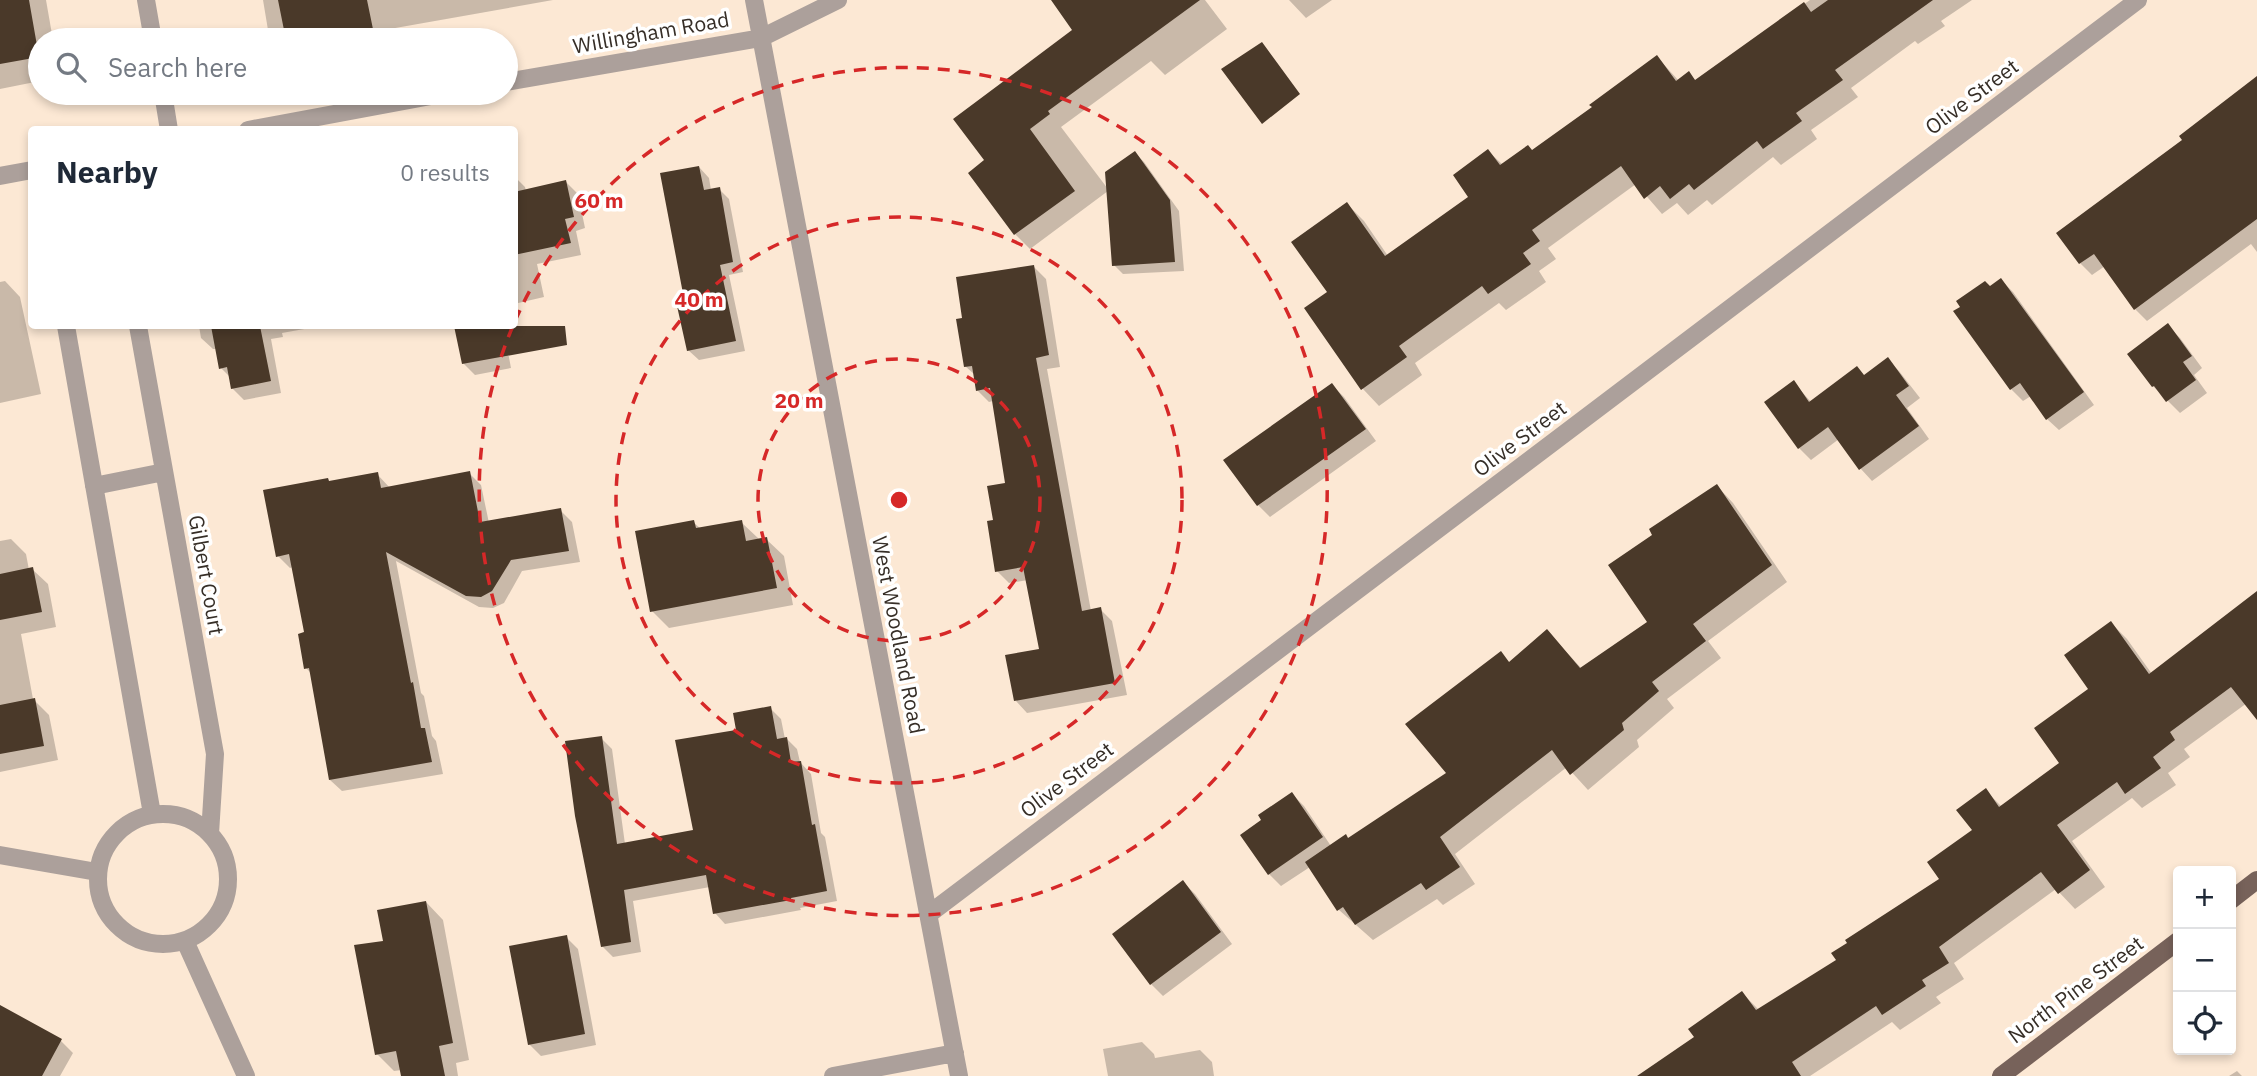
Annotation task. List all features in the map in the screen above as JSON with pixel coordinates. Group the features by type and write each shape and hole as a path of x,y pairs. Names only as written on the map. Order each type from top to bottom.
{"main road":[{"path":"2236,896 2257,880"},
{"name":"North Pine Street","path":"2001,1076 2173,944"}],"street":[{"path":"146,0 151,28"},
{"name":"West Woodland Road","path":"754,0 959,1076"},
{"name":"Willingham Road","path":"518,80 761,38 838,0"},
{"name":"Olive Street","path":"929,914 2138,0"},
{"path":"165,105 168,126"},
{"path":"270,126 382,105"},
{"path":"0,176 28,171"},
{"path":"67,329 152,814"},
{"name":"Gilbert Court","path":"139,329 215,754 210,834"},
{"path":"94,486 164,472"},
{"path":"152,814 174,814 193,821 210,834 223,852 228,872 227,894 219,914 204,931 185,942 163,945 142,941 122,931 108,914 99,894 97,872 103,851 114,834 132,821 152,814"},
{"path":"0,855 97,872"},
{"path":"185,942 246,1076"},
{"path":"833,1076 955,1053"}],"building":[{"path":"0,0 29,0 34,28 28,28 28,59 0,64"},
{"path":"278,0 367,0 373,28 284,28"},
{"path":"1051,0 1200,0 1048,111 1050,114 1030,129 1075,191 1014,235 968,173 984,160 953,119 1072,30"},
{"path":"1828,0 1933,0 1835,70 1843,80 1796,113 1802,121 1763,149 1757,141 1694,190 1689,184 1670,199 1660,186 1644,199 1621,166 1532,230 1540,241 1523,253 1531,264 1488,294 1482,286 1399,346 1407,357 1361,390 1304,308 1327,292 1291,242 1347,202 1385,256 1468,197 1453,175 1488,149 1500,165 1528,145 1532,150 1657,55 1676,81 1689,71 1695,80 1804,2 1811,12"},
{"path":"1262,42 1300,94 1262,124 1221,69"},
{"path":"2257,76 2257,219 2134,310 2094,254 2079,264 2056,233 2182,140 2179,136"},
{"path":"1135,151 1170,200 1175,262 1112,266 1105,172"},
{"path":"699,166 704,190 720,187 733,262 720,265 736,341 687,351 677,306 685,304 660,173"},
{"path":"566,180 574,217 565,219 571,243 518,254 518,191"},
{"path":"1034,265 1049,355 1036,358 1082,611 1101,607 1115,683 1014,701 1005,655 1039,649 1023,567 995,572 987,521 993,520 987,486 1005,483 990,388 976,391 972,366 964,367 956,319 962,318 956,277"},
{"path":"2001,278 2084,392 2046,420 2020,383 2010,390 1953,311 1960,307 1956,301 1985,281 1990,286"},
{"path":"2168,323 2192,356 2183,362 2196,380 2166,402 2127,354"},
{"path":"565,326 567,345 462,364 455,329"},
{"path":"212,329 261,329 271,381 231,389 227,367 219,369"},
{"path":"1888,357 1909,386 1896,395 1919,426 1859,470 1828,427 1798,449 1764,402 1794,380 1809,402 1857,366 1864,375"},
{"path":"1332,383 1366,429 1257,506 1223,460"},
{"path":"470,471 480,522 561,508 569,551 511,560 492,591 481,597 466,596 386,552 411,683 413,682 421,728 425,728 432,762 329,780 309,668 304,669 298,634 304,632 289,554 276,557 263,490 378,472 381,488"},
{"path":"1717,484 1772,565 1693,624 1706,641 1652,682 1659,691 1622,723 1624,730 1570,775 1552,750 1440,837 1460,867 1426,890 1421,883 1355,925 1343,907 1337,911 1305,862 1346,834 1348,838 1446,773 1405,724 1501,651 1509,662 1547,629 1580,668 1647,622 1608,565 1652,535 1649,529"},
{"path":"694,520 696,528 742,520 746,541 767,537 777,588 650,612 635,531"},
{"path":"33,567 42,612 0,620 0,574"},
{"path":"2257,591 2257,720 2231,687 2170,732 2175,740 2153,757 2161,768 2125,794 2117,782 2057,825 2090,870 2058,894 2041,872 1939,947 1949,963 1922,980 1926,986 1882,1015 1876,1006 1792,1062 1801,1076 1637,1076 1694,1037 1688,1029 1742,991 1756,1010 1836,960 1831,953 1847,943 1845,940 1939,879 1927,862 1972,830 1956,810 1986,788 1999,807 2059,763 2034,728 2088,689 2064,655 2111,621 2149,674"},
{"path":"35,698 44,746 0,754 0,705"},
{"path":"771,706 777,739 787,737 791,762 801,761 827,891 713,914 706,875 624,890 631,942 601,947 575,816 565,741 602,736 617,844 693,830 675,740 736,730 733,713"},
{"path":"1292,792 1323,837 1268,875 1240,835 1261,820 1258,815"},
{"path":"1183,880 1221,932 1150,985 1112,934"},
{"path":"426,901 453,1043 439,1046 445,1076 401,1076 396,1051 375,1055 354,945 383,941 377,910"},
{"path":"567,935 585,1034 528,1045 509,946"},
{"path":"0,1005 62,1039 42,1076 0,1076"}]}
